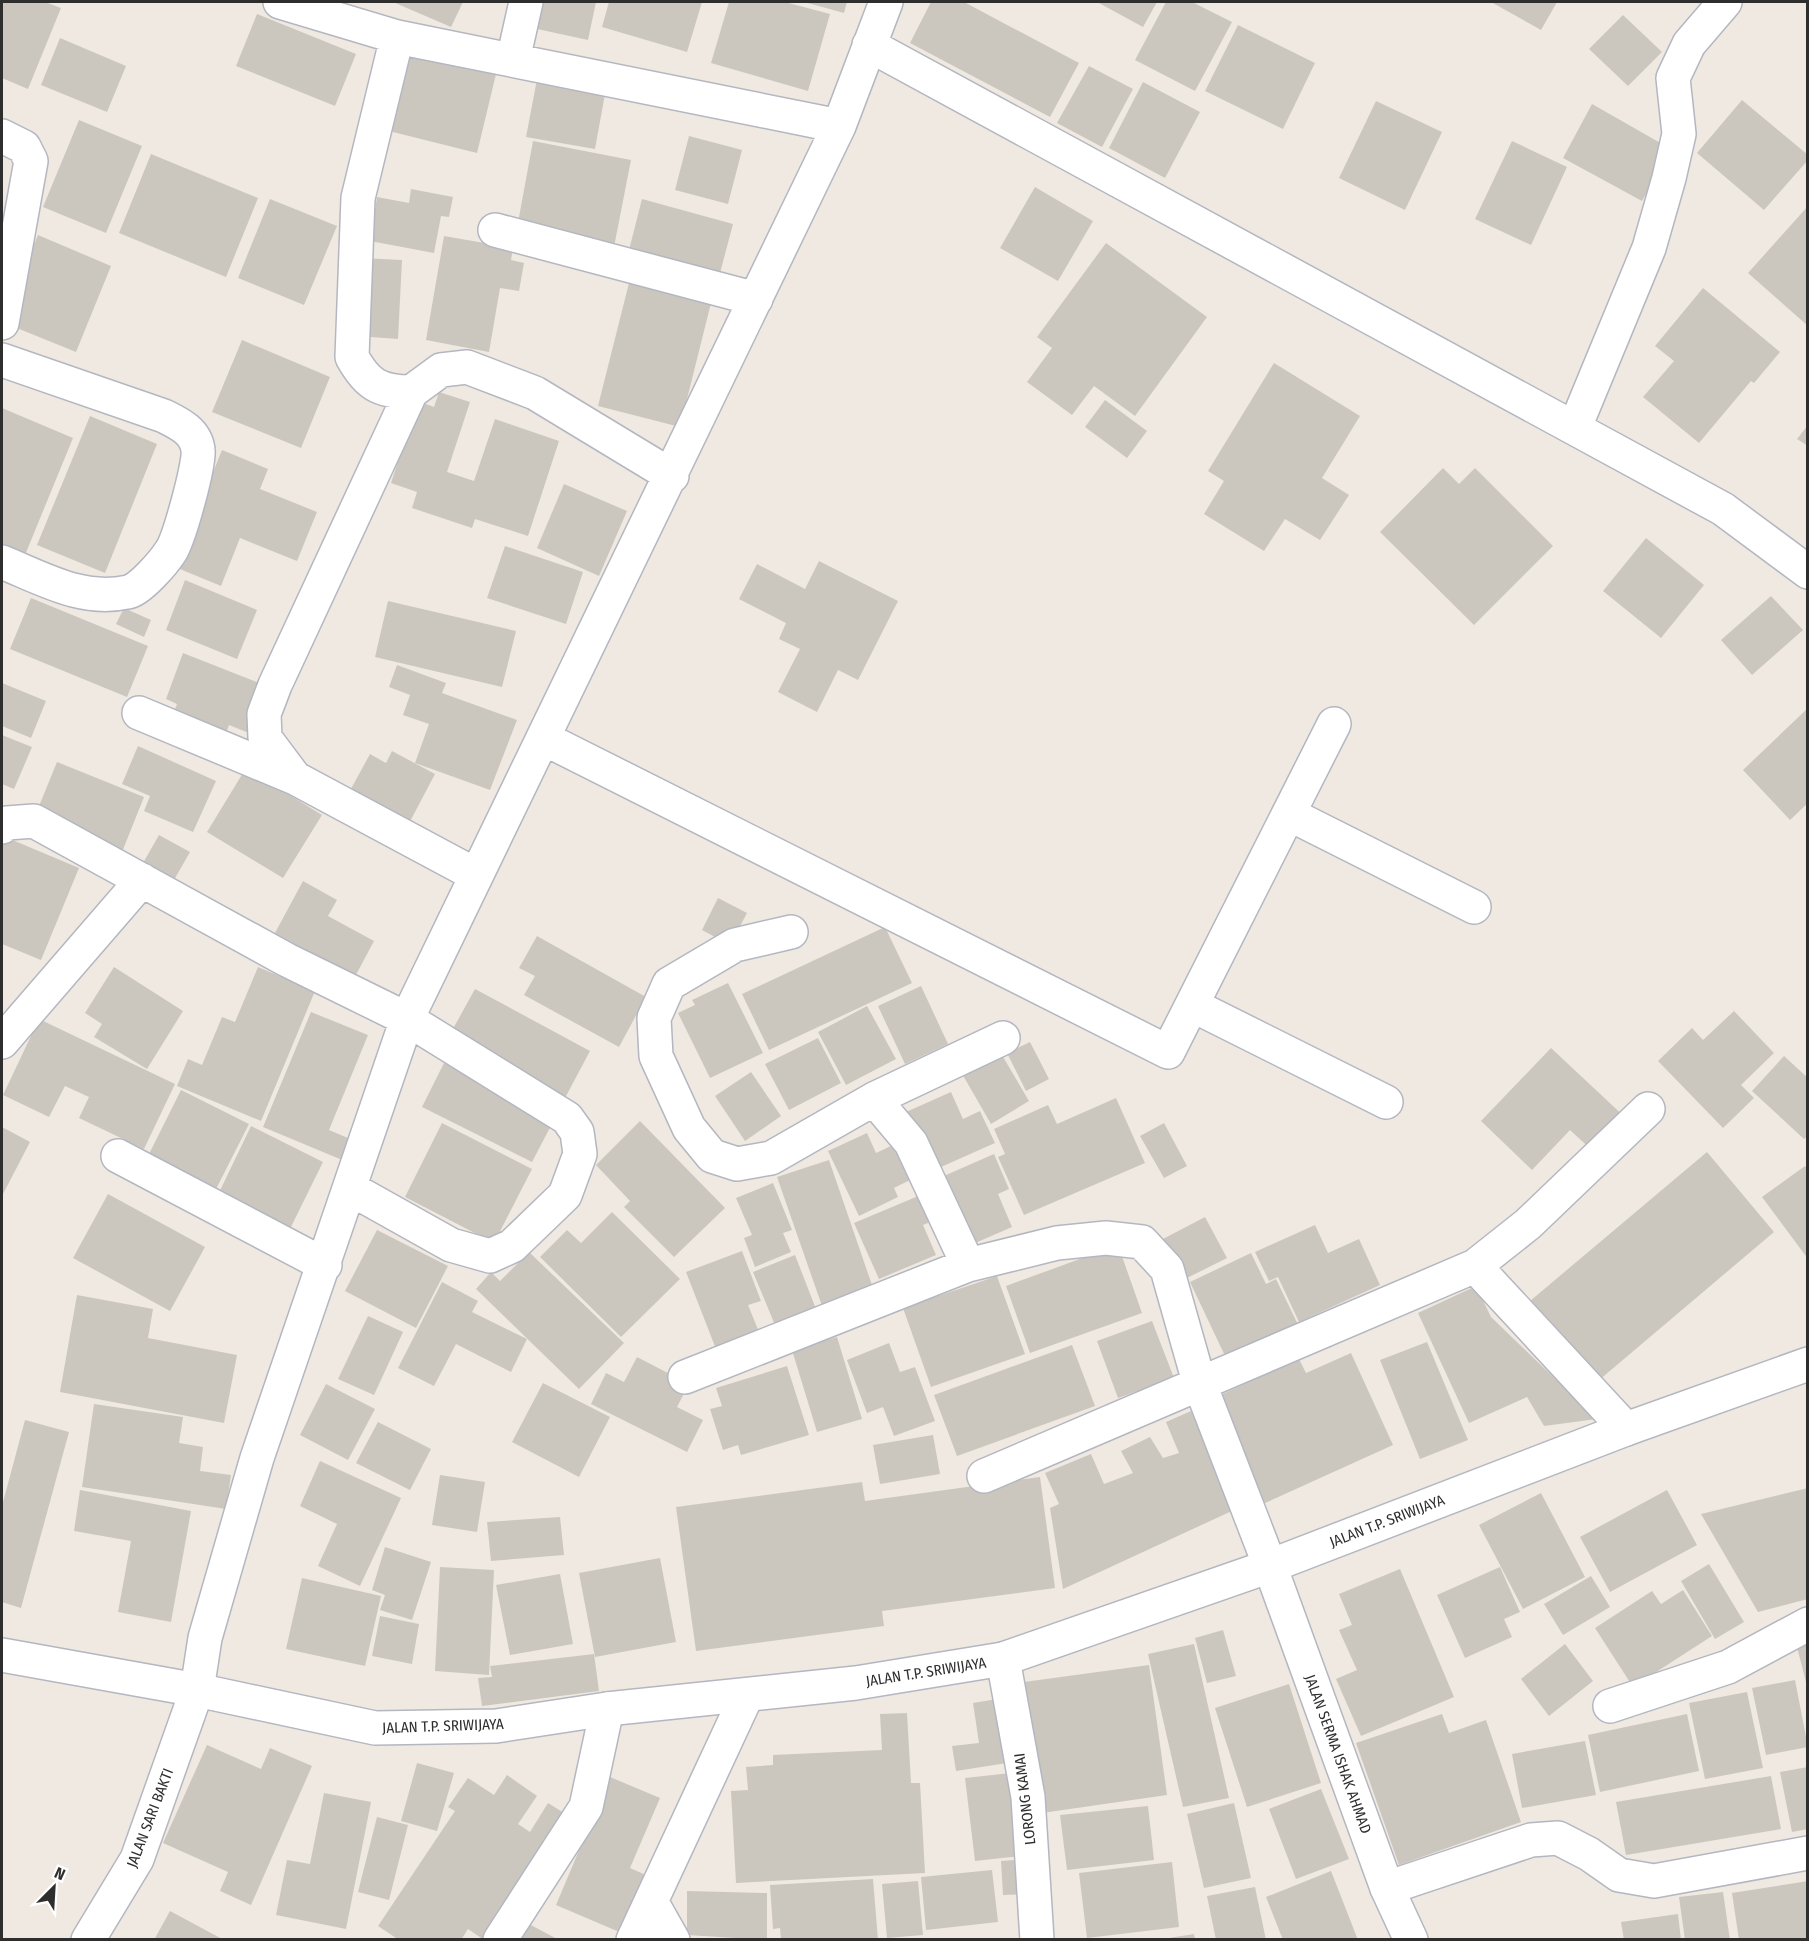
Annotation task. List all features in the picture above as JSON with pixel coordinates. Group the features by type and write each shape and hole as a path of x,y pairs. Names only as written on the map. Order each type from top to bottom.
{"street":[{"path":"280,2 397,37 839,126"},
{"path":"513,60 526,2"},
{"name":"JALAN SARI BAKTI","path":"88,1940 137,1859 197,1690 205,1638 257,1458 351,1189 407,1019 672,476 839,126 886,2"},
{"path":"1575,427 1649,248 1669,178 1679,134 1673,78 1689,44 1725,2"},
{"path":"397,37 358,198 352,357 364,378 383,389 411,392"},
{"path":"869,45 1723,509 1808,572"},
{"path":"2,136 24,147 31,161 2,323"},
{"path":"495,230 756,299"},
{"path":"2,360 164,416 187,428 198,449 194,480 172,550 132,592 100,596 69,591 2,562"},
{"path":"295,778 265,738 264,714 275,685 411,392 441,370 467,367 535,393 672,476"},
{"path":"139,713 295,778 476,875"},
{"path":"543,738 1168,1052 1334,724"},
{"path":"1289,814 1474,907"},
{"path":"2,827 7,823 34,821 287,960 407,1019 567,1119 577,1132 580,1154 565,1195 512,1246 490,1256 451,1245 351,1189"},
{"path":"2,1042 142,880"},
{"path":"791,932 735,945 669,984 654,1018 656,1056 689,1128 712,1156 737,1164 771,1158 874,1099 1003,1038"},
{"path":"1192,1005 1386,1102"},
{"path":"874,1099 901,1128 911,1143 968,1265"},
{"path":"984,1476 1199,1382 1475,1266 1528,1224 1648,1108"},
{"path":"118,1156 325,1265"},
{"name":"JALAN SERMA ISHAK AHMAD","path":"685,1377 968,1265 1057,1243 1106,1238 1142,1242 1167,1269 1199,1382 1270,1566 1387,1888 1401,1935"},
{"path":"1475,1266 1626,1429"},
{"name":"JALAN T.P. SRIWIJAYA","path":"2,1655 197,1690 375,1728 496,1726 607,1708 856,1683 1003,1659 1270,1566 1626,1429 1808,1364"},
{"path":"1610,1706 1728,1667 1808,1624"},
{"name":"LORONG KAMAI","path":"1003,1659 1028,1797 1037,1940"},
{"path":"633,1940 747,1695"},
{"path":"500,1940 586,1807 607,1708"},
{"path":"1387,1888 1531,1840 1558,1838 1589,1854 1619,1875 1654,1881 1808,1853"},
{"path":"651,1901 673,1940"}],"building":[{"path":"2,2 45,2 61,8 28,89 2,78"},
{"path":"393,2 463,2 451,27"},
{"path":"533,2 596,2 588,40 528,27"},
{"path":"609,2 702,2 687,52 602,27"},
{"path":"729,2 785,2 830,14 808,91 711,63"},
{"path":"804,2 847,2 844,13"},
{"path":"931,2 964,2 1079,63 1050,117 910,43"},
{"path":"1097,2 1157,2 1143,27"},
{"path":"1166,2 1192,2 1232,22 1195,91 1135,60"},
{"path":"1491,2 1557,2 1541,30"},
{"path":"257,14 356,54 335,106 236,66"},
{"path":"1623,15 1662,52 1628,86 1589,49"},
{"path":"1238,25 1315,63 1283,129 1205,91"},
{"path":"60,38 126,66 107,112 41,85"},
{"path":"401,46 497,70 477,153 389,131"},
{"path":"1089,66 1133,89 1102,147 1057,123"},
{"path":"539,69 607,83 595,149 526,137"},
{"path":"1143,82 1200,112 1165,178 1109,148"},
{"path":"1742,100 1808,155 1808,160 1764,210 1697,153"},
{"path":"1376,101 1442,132 1405,210 1339,178"},
{"path":"1592,104 1671,149 1642,201 1563,158"},
{"path":"79,120 142,146 106,233 43,207"},
{"path":"689,136 742,150 728,204 675,190"},
{"path":"533,141 631,160 614,247 517,228"},
{"path":"1512,141 1567,167 1531,245 1475,219"},
{"path":"151,154 258,198 226,277 119,233"},
{"path":"1035,187 1093,221 1058,281 1000,248"},
{"path":"411,189 453,197 449,217 441,216 434,253 370,241 377,197 409,203"},
{"path":"270,199 337,226 304,305 238,278"},
{"path":"642,199 733,224 720,273 627,258"},
{"path":"1808,206 1808,326 1748,273"},
{"path":"38,235 111,266 76,352 2,322"},
{"path":"444,236 513,248 511,260 524,263 519,291 500,288 489,352 426,340"},
{"path":"1106,243 1207,317 1135,416 1094,386 1072,415 1027,382 1052,348 1037,337"},
{"path":"361,258 402,260 398,339 357,336"},
{"path":"630,279 712,299 680,427 598,406"},
{"path":"1703,288 1780,352 1754,383 1751,381 1699,443 1643,397 1674,361 1655,346"},
{"path":"242,340 330,377 301,448 212,412"},
{"path":"1274,363 1360,416 1322,478 1349,495 1320,540 1285,519 1264,551 1204,514 1224,481 1208,471"},
{"path":"439,392 470,402 447,472 474,481 495,419 559,441 528,536 475,519 472,528 412,508 417,492 391,483 418,401 434,407"},
{"path":"1105,400 1147,431 1127,458 1085,427"},
{"path":"2,408 73,438 25,555 2,543"},
{"path":"90,416 157,444 105,573 37,545"},
{"path":"1808,425 1808,446 1797,439"},
{"path":"222,450 268,469 260,489 317,512 297,561 240,538 221,586 175,567"},
{"path":"1443,468 1459,484 1475,468 1553,546 1474,625 1380,532"},
{"path":"564,484 627,511 599,576 537,548"},
{"path":"1646,538 1704,585 1661,638 1603,591"},
{"path":"505,546 583,572 566,624 487,598"},
{"path":"819,561 898,601 858,680 838,670 817,712 778,692 800,649 779,639 786,623 739,599 757,564 805,589"},
{"path":"185,580 257,610 237,659 166,630"},
{"path":"1771,596 1803,630 1752,675 1721,640"},
{"path":"31,598 148,646 127,697 10,649"},
{"path":"388,601 516,631 502,687 375,657"},
{"path":"124,608 151,620 144,637 116,624"},
{"path":"183,653 267,686 249,733 229,725 223,742 170,722 177,704 166,699"},
{"path":"397,665 446,683 442,693 517,720 490,790 415,763 429,724 403,715 410,695 389,687"},
{"path":"2,683 46,701 31,738 2,726"},
{"path":"1808,708 1808,803 1790,820 1743,770"},
{"path":"2,735 32,747 14,789 2,784"},
{"path":"138,746 216,781 193,832 144,811 150,796 122,784"},
{"path":"392,751 435,774 406,829 346,798 370,754 386,763"},
{"path":"57,762 144,797 122,852 35,816"},
{"path":"246,768 322,815 283,878 207,832"},
{"path":"159,835 190,852 170,887 139,870"},
{"path":"3,836 79,868 41,960 2,944"},
{"path":"303,881 337,900 328,916 374,941 349,988 269,944"},
{"path":"718,898 747,913 730,945 702,930"},
{"path":"885,927 912,983 769,1050 742,994"},
{"path":"537,936 646,997 619,1047 524,995 535,976 519,968"},
{"path":"114,967 183,1011 147,1069 94,1037 102,1024 85,1013"},
{"path":"258,967 315,991 261,1121 177,1086 188,1059 202,1065 222,1017 235,1022"},
{"path":"728,983 763,1053 710,1078 678,1013 695,1005 692,1000"},
{"path":"921,986 948,1044 905,1064 878,1006"},
{"path":"475,989 590,1051 565,1098 449,1036"},
{"path":"867,1006 896,1059 846,1085 818,1032"},
{"path":"1734,1011 1774,1053 1741,1085 1754,1098 1723,1128 1658,1061 1692,1028 1703,1040"},
{"path":"311,1012 368,1035 329,1130 355,1141 347,1162 263,1127"},
{"path":"39,1019 175,1084 144,1149 79,1118 89,1097 65,1086 49,1117 3,1095"},
{"path":"818,1038 841,1083 789,1110 765,1064"},
{"path":"1030,1042 1049,1079 1026,1091 1007,1053"},
{"path":"1551,1048 1628,1120 1596,1154 1570,1130 1532,1170 1481,1121"},
{"path":"999,1050 1029,1101 991,1124 961,1072"},
{"path":"1784,1056 1808,1078 1808,1136 1804,1139 1752,1091"},
{"path":"444,1063 555,1118 532,1162 422,1107"},
{"path":"751,1072 781,1116 745,1141 715,1096"},
{"path":"181,1090 249,1124 210,1201 143,1166"},
{"path":"951,1092 963,1119 980,1111 995,1143 932,1171 906,1112"},
{"path":"1116,1098 1145,1163 1024,1215 998,1157 1005,1154 994,1129 1048,1105 1057,1124"},
{"path":"640,1121 725,1208 674,1257 624,1207 630,1201 596,1165"},
{"path":"442,1123 532,1169 494,1243 405,1197"},
{"path":"1164,1123 1187,1166 1164,1178 1140,1136"},
{"path":"251,1126 323,1162 286,1237 214,1203"},
{"path":"2,1127 30,1142 2,1196"},
{"path":"867,1133 876,1153 893,1145 910,1180 894,1188 898,1197 859,1216 828,1151"},
{"path":"1707,1152 1774,1232 1598,1381 1530,1301"},
{"path":"994,1154 1009,1189 998,1194 1012,1227 966,1247 937,1179"},
{"path":"829,1160 873,1288 822,1306 777,1177"},
{"path":"1805,1166 1808,1170 1808,1259 1762,1197"},
{"path":"773,1183 792,1230 783,1233 791,1252 755,1267 744,1238 752,1235 736,1198"},
{"path":"108,1194 205,1247 170,1311 73,1258"},
{"path":"923,1194 935,1220 923,1225 936,1255 879,1279 854,1223"},
{"path":"612,1212 680,1279 621,1337 540,1257 567,1230 581,1243"},
{"path":"1205,1217 1227,1258 1183,1280 1161,1240"},
{"path":"1315,1225 1328,1253 1359,1239 1380,1285 1299,1322 1278,1277 1269,1281 1255,1252"},
{"path":"377,1230 448,1266 416,1328 345,1291"},
{"path":"1118,1245 1142,1313 1030,1353 1006,1286"},
{"path":"742,1251 761,1301 748,1305 759,1332 716,1349 686,1272"},
{"path":"529,1252 624,1343 579,1389 476,1289 491,1272 500,1281"},
{"path":"1251,1253 1266,1284 1276,1279 1302,1333 1226,1358 1190,1282"},
{"path":"795,1255 816,1309 775,1325 753,1272"},
{"path":"997,1276 1025,1354 931,1387 903,1308"},
{"path":"442,1282 478,1301 472,1312 527,1339 511,1372 456,1344 434,1386 398,1368"},
{"path":"1476,1286 1491,1317 1597,1419 1544,1426 1527,1397 1469,1423 1418,1313"},
{"path":"77,1295 153,1309 148,1338 237,1355 224,1423 60,1392"},
{"path":"368,1316 403,1332 374,1395 338,1379"},
{"path":"1152,1321 1174,1378 1118,1398 1097,1341"},
{"path":"837,1337 862,1419 817,1432 792,1350"},
{"path":"1427,1342 1468,1440 1420,1459 1380,1360"},
{"path":"889,1343 900,1372 915,1367 935,1421 894,1436 883,1407 867,1413 847,1360"},
{"path":"1072,1345 1095,1406 957,1456 934,1395"},
{"path":"1351,1353 1393,1445 1263,1504 1214,1398 1299,1359 1306,1373"},
{"path":"637,1357 689,1384 677,1407 703,1420 687,1452 591,1404 606,1373 624,1382"},
{"path":"787,1366 809,1435 741,1455 738,1445 723,1450 710,1409 722,1406 716,1388"},
{"path":"543,1383 610,1417 579,1477 512,1442"},
{"path":"326,1384 375,1409 348,1460 300,1435"},
{"path":"94,1404 183,1417 179,1443 203,1447 200,1471 231,1475 226,1509 82,1487"},
{"path":"1191,1411 1234,1510 1063,1589 1050,1508 1059,1504 1045,1473 1091,1454 1104,1484 1133,1473 1121,1451 1150,1437 1163,1458 1179,1453 1166,1422"},
{"path":"25,1420 69,1432 21,1608 2,1602 2,1506"},
{"path":"378,1422 431,1449 410,1490 356,1463"},
{"path":"933,1435 940,1474 880,1484 873,1445"},
{"path":"320,1461 401,1498 360,1586 318,1566 337,1524 300,1506"},
{"path":"440,1475 485,1482 477,1532 432,1525"},
{"path":"1040,1477 1055,1588 882,1611 884,1626 696,1651 676,1507 862,1482 865,1501"},
{"path":"1808,1488 1808,1599 1758,1612 1701,1514"},
{"path":"80,1490 191,1511 171,1622 118,1612 131,1541 74,1531"},
{"path":"1667,1490 1697,1545 1610,1592 1580,1537"},
{"path":"1541,1493 1585,1577 1523,1609 1479,1525"},
{"path":"560,1517 564,1555 491,1561 487,1522"},
{"path":"385,1547 431,1562 412,1620 380,1610 385,1595 372,1590"},
{"path":"660,1558 676,1642 595,1657 579,1573"},
{"path":"1709,1564 1744,1622 1715,1639 1681,1581"},
{"path":"440,1567 494,1570 489,1675 435,1671"},
{"path":"1500,1567 1520,1612 1504,1619 1512,1637 1465,1658 1437,1595"},
{"path":"1400,1569 1454,1697 1361,1736 1336,1679 1357,1670 1339,1630 1352,1625 1339,1594"},
{"path":"560,1574 573,1644 510,1655 496,1585"},
{"path":"1591,1576 1610,1607 1563,1635 1544,1604"},
{"path":"302,1578 381,1596 365,1666 286,1649"},
{"path":"1683,1590 1712,1636 1633,1687 1595,1628 1652,1591 1661,1604"},
{"path":"380,1616 419,1624 412,1664 372,1656"},
{"path":"1223,1630 1236,1676 1207,1683 1195,1638"},
{"path":"1808,1642 1808,1686 1807,1686 1797,1647"},
{"path":"1194,1644 1229,1798 1183,1807 1148,1654"},
{"path":"1565,1644 1593,1681 1549,1716 1521,1679"},
{"path":"594,1654 599,1691 482,1706 478,1678 492,1677 490,1666"},
{"path":"1149,1665 1167,1795 1042,1813 1024,1682"},
{"path":"1795,1680 1808,1747 1766,1755 1752,1688"},
{"path":"1289,1684 1321,1783 1247,1807 1215,1708"},
{"path":"1747,1692 1763,1768 1705,1779 1689,1703"},
{"path":"1003,1698 1013,1762 956,1771 952,1746 979,1743 973,1703"},
{"path":"907,1713 911,1783 920,1783 925,1873 736,1883 731,1791 748,1790 746,1767 773,1765 773,1755 882,1750 880,1714"},
{"path":"1442,1714 1449,1733 1486,1720 1521,1822 1399,1865 1356,1743"},
{"path":"1687,1714 1699,1771 1600,1792 1588,1735"},
{"path":"1585,1741 1596,1795 1522,1808 1512,1754"},
{"path":"207,1745 261,1769 270,1748 312,1766 251,1905 220,1891 228,1872 163,1843"},
{"path":"417,1763 454,1773 437,1831 401,1821"},
{"path":"1808,1767 1808,1829 1792,1832 1780,1772"},
{"path":"1011,1773 1021,1856 975,1861 965,1778"},
{"path":"507,1775 537,1796 518,1824 530,1832 548,1803 569,1816 484,1940 468,1929 461,1940 399,1940 378,1926 455,1811 448,1807 468,1778 494,1795"},
{"path":"1771,1776 1781,1829 1626,1855 1616,1802"},
{"path":"610,1777 660,1798 630,1868 648,1876 624,1934 556,1905"},
{"path":"1321,1789 1349,1859 1296,1879 1269,1809"},
{"path":"324,1793 371,1802 346,1929 276,1915 287,1860 310,1864"},
{"path":"1234,1803 1251,1878 1204,1888 1187,1814"},
{"path":"1148,1806 1154,1860 1067,1870 1060,1815"},
{"path":"377,1817 408,1825 389,1900 358,1892"},
{"path":"1029,1859 1031,1894 1003,1895 1001,1861"},
{"path":"1172,1862 1179,1927 1087,1938 1079,1873"},
{"path":"992,1870 998,1922 926,1930 921,1877"},
{"path":"1331,1871 1358,1940 1283,1940 1266,1897"},
{"path":"873,1879 878,1940 781,1940 780,1928 773,1929 770,1885"},
{"path":"918,1881 923,1935 887,1938 882,1884"},
{"path":"1808,1881 1808,1940 1739,1940 1732,1893"},
{"path":"1255,1887 1266,1940 1216,1940 1207,1896"},
{"path":"687,1891 767,1893 767,1940 687,1935"},
{"path":"1723,1892 1730,1940 1685,1940 1679,1897"},
{"path":"170,1911 224,1940 154,1940"},
{"path":"1678,1914 1681,1940 1624,1940 1621,1922"},
{"path":"527,1923 559,1940 518,1940"},
{"path":"1194,1934 1195,1940 1169,1940 1169,1938"}]}
